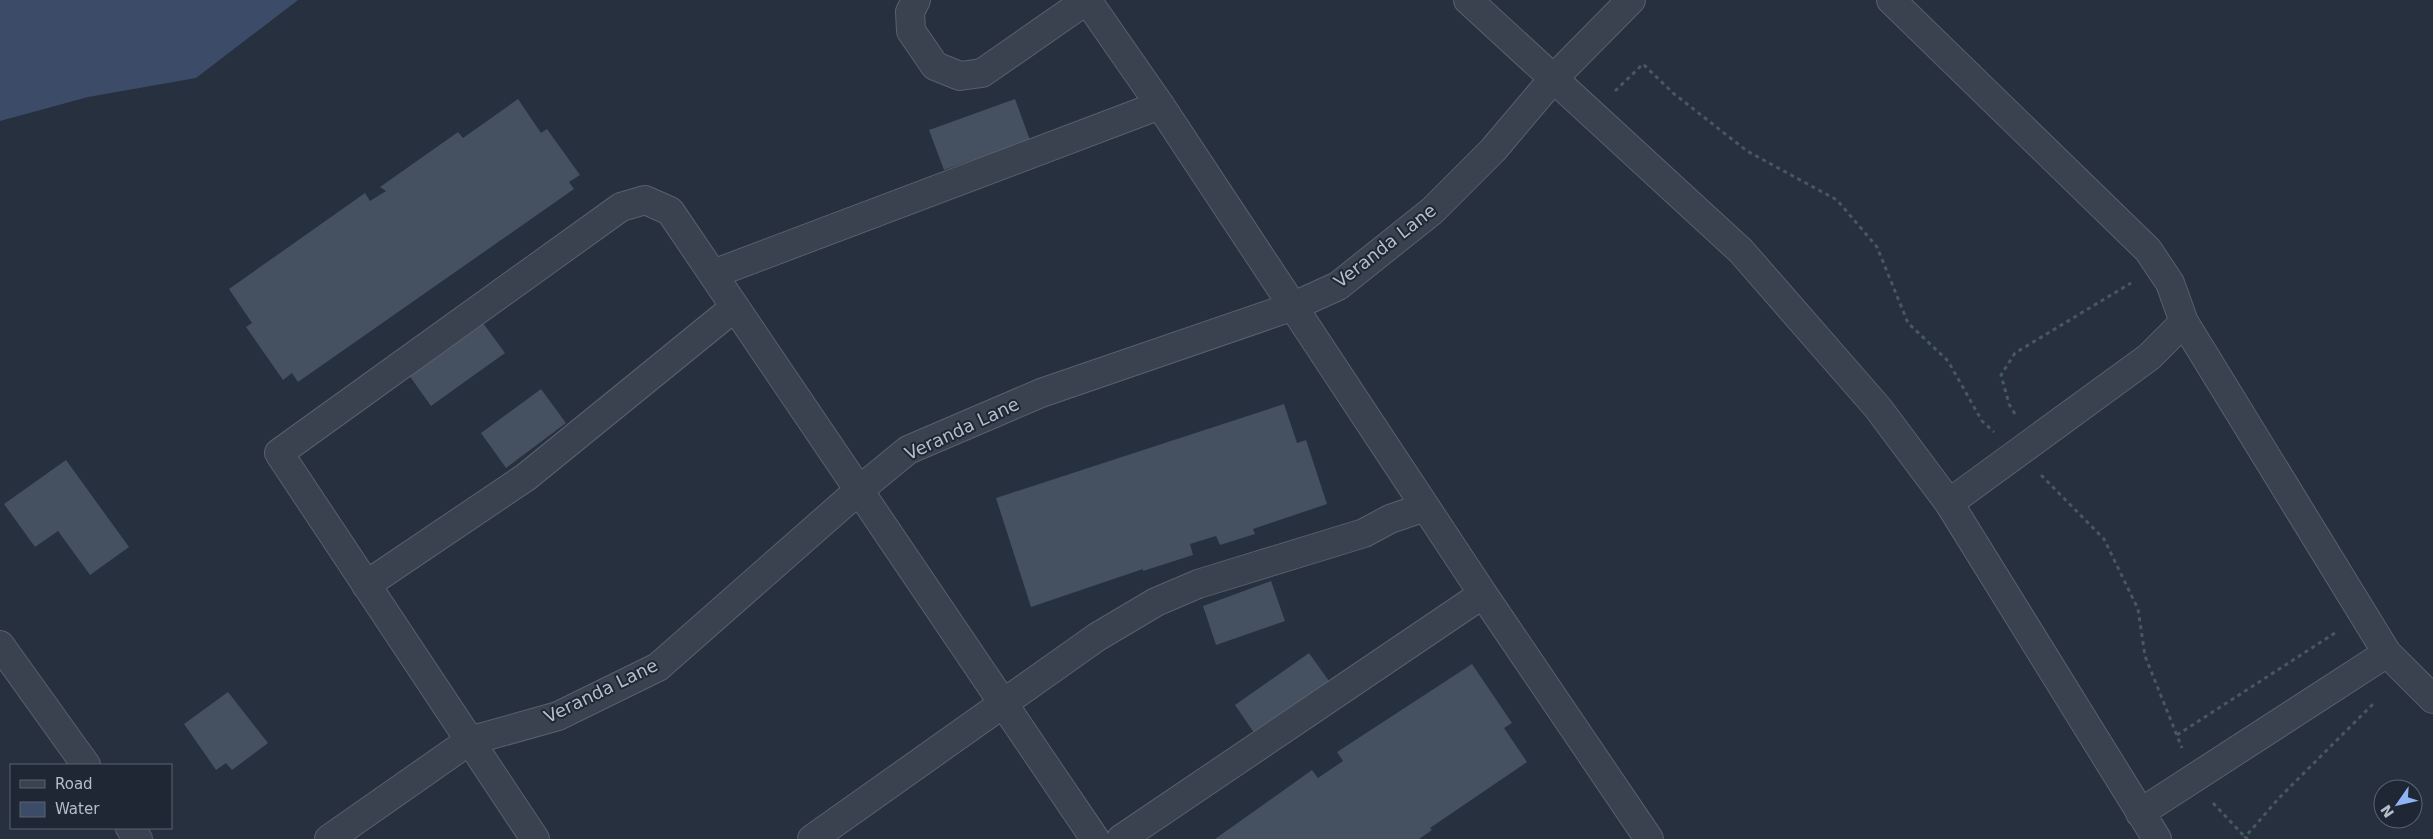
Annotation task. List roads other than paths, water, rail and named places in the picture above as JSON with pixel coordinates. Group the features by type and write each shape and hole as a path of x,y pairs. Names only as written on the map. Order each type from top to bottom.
{"street":[{"path":"916,0 910,12 911,31 935,66 960,76 982,74 1087,0 1160,105 1425,507 1649,839"},
{"path":"1468,0 1741,252 1878,408 1949,503 2157,839"},
{"name":"Veranda Lane","path":"329,839 469,741 558,716 658,667 858,491 908,450 1033,397 1294,306 1338,286 1432,211 1493,150 1553,79 1631,0"},
{"path":"1891,0 2148,250 2170,283 2184,322 2387,653 2433,700"},
{"path":"713,274 1160,105"},
{"path":"535,839 366,586 280,453 621,207 645,200 670,211 1095,839"},
{"path":"366,586 526,477 735,308"},
{"path":"1949,503 2149,357 2184,322"},
{"path":"812,839 1098,636 1156,602 1198,584 1364,533 1390,519 1425,507"},
{"path":"1121,839 1483,594"},
{"path":"0,645 85,764"},
{"path":"2140,813 2387,653"}],"water":[{"path":"0,0 298,0 196,78 88,97 0,121"}]}
